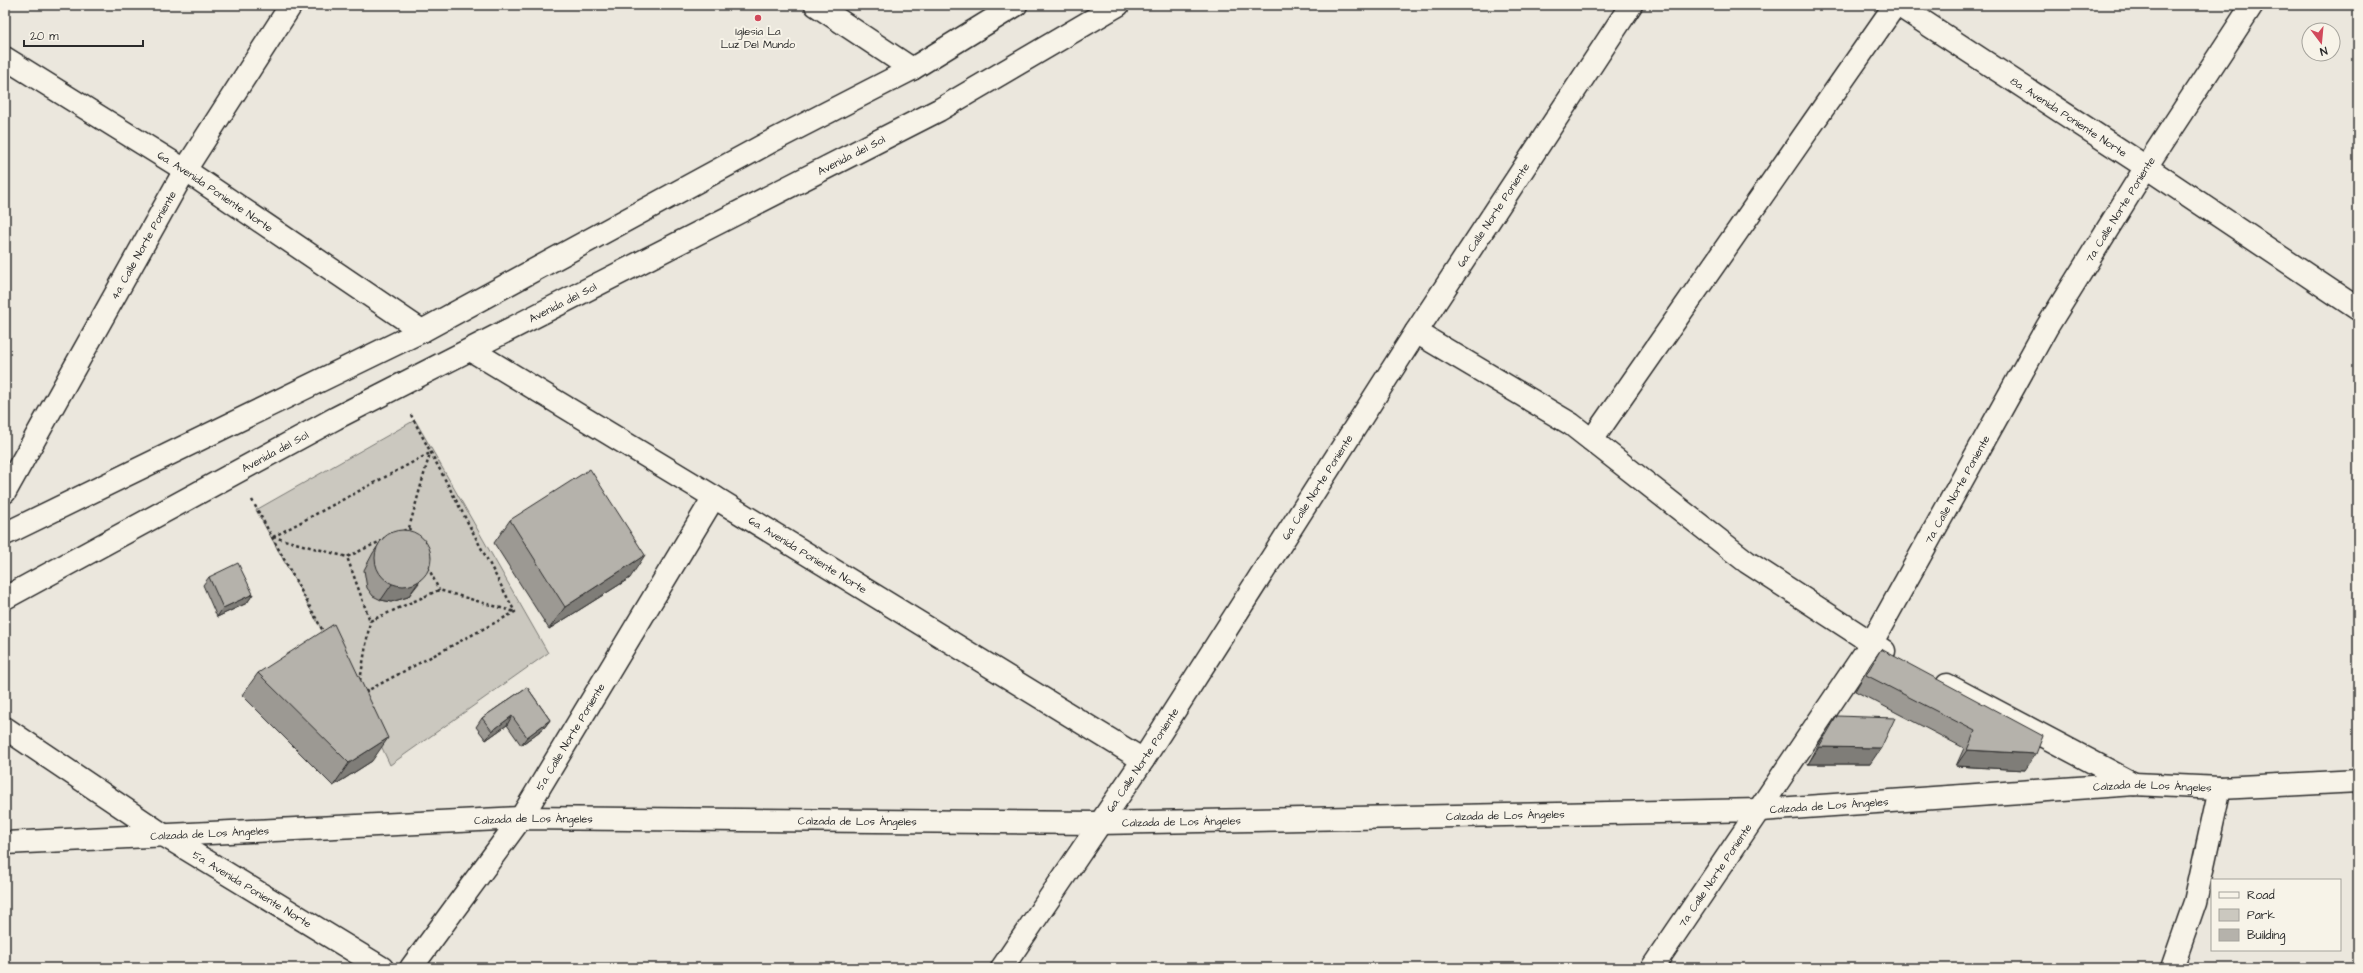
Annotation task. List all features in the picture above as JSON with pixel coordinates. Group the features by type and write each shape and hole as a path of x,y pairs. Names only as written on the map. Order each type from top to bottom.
{"street":[{"name":"4a. Calle Norte Poniente","path":"5,492 184,170 291,5"},
{"path":"816,5 912,69"},
{"path":"5,534 422,331 768,143 912,69 1016,5"},
{"name":"Avenida del Sol","path":"5,598 235,471 939,110 1118,5"},
{"name":"6a. Calle Norte Poniente","path":"1002,968 1143,760 1416,332 1631,5"},
{"path":"1592,440 1897,5"},
{"name":"8a. Avenida Poniente Norte","path":"1897,5 2146,167 2358,309"},
{"name":"7a. Calle Norte Poniente","path":"1652,968 1761,810 1871,644 2047,328 2146,167 2252,5"},
{"name":"6a. Avenida Poniente Norte","path":"5,58 184,170 422,331"},
{"path":"1416,332 1571,424 1747,562 1871,644 1905,662"},
{"name":"6a. Avenida Poniente Norte","path":"471,350 714,496 1143,760"},
{"name":"5a. Calle Norte Poniente","path":"411,968 521,818 714,496"},
{"path":"1926,673 2134,784"},
{"name":"5a. Avenida Poniente Norte","path":"5,728 162,834 382,968"},
{"name":"Calzada de Los Ángeles","path":"5,843 162,834 521,818 1099,823 1761,810 2134,784 2220,788 2358,781"},
{"path":"2172,968 2195,902 2220,788"}],"path":[{"path":"398,388 430,453 515,612"},
{"path":"412,535 409,528 430,453"},
{"path":"273,537 430,453"},
{"path":"235,471 273,537 324,634"},
{"path":"402,531 409,528"},
{"path":"273,537 347,557 388,538"},
{"path":"347,557 370,620 359,688"},
{"path":"426,562 439,590"},
{"path":"370,620 439,590 515,612"},
{"path":"358,696 515,612"}],"green space":[{"path":"415,420 548,653 390,765 358,696 256,510"}],"building":[{"path":"590,469 645,555 565,607 510,520"},
{"path":"403,530 414,532 423,538 429,547 431,558 429,569 423,578 414,584 403,586 392,584 383,578 377,569 375,558 377,547 383,538 392,532"},
{"path":"238,563 253,594 223,608 209,577"},
{"path":"334,624 388,738 349,763 258,673"},
{"path":"1881,649 2043,736 2036,754 1967,750 1975,731 1866,675"},
{"path":"527,687 550,720 527,737 512,716 492,731 482,718"},
{"path":"1837,716 1895,718 1881,748 1819,747"}],"place":[{"name":"Iglesia La Luz Del Mundo","path":"758,18"}]}
